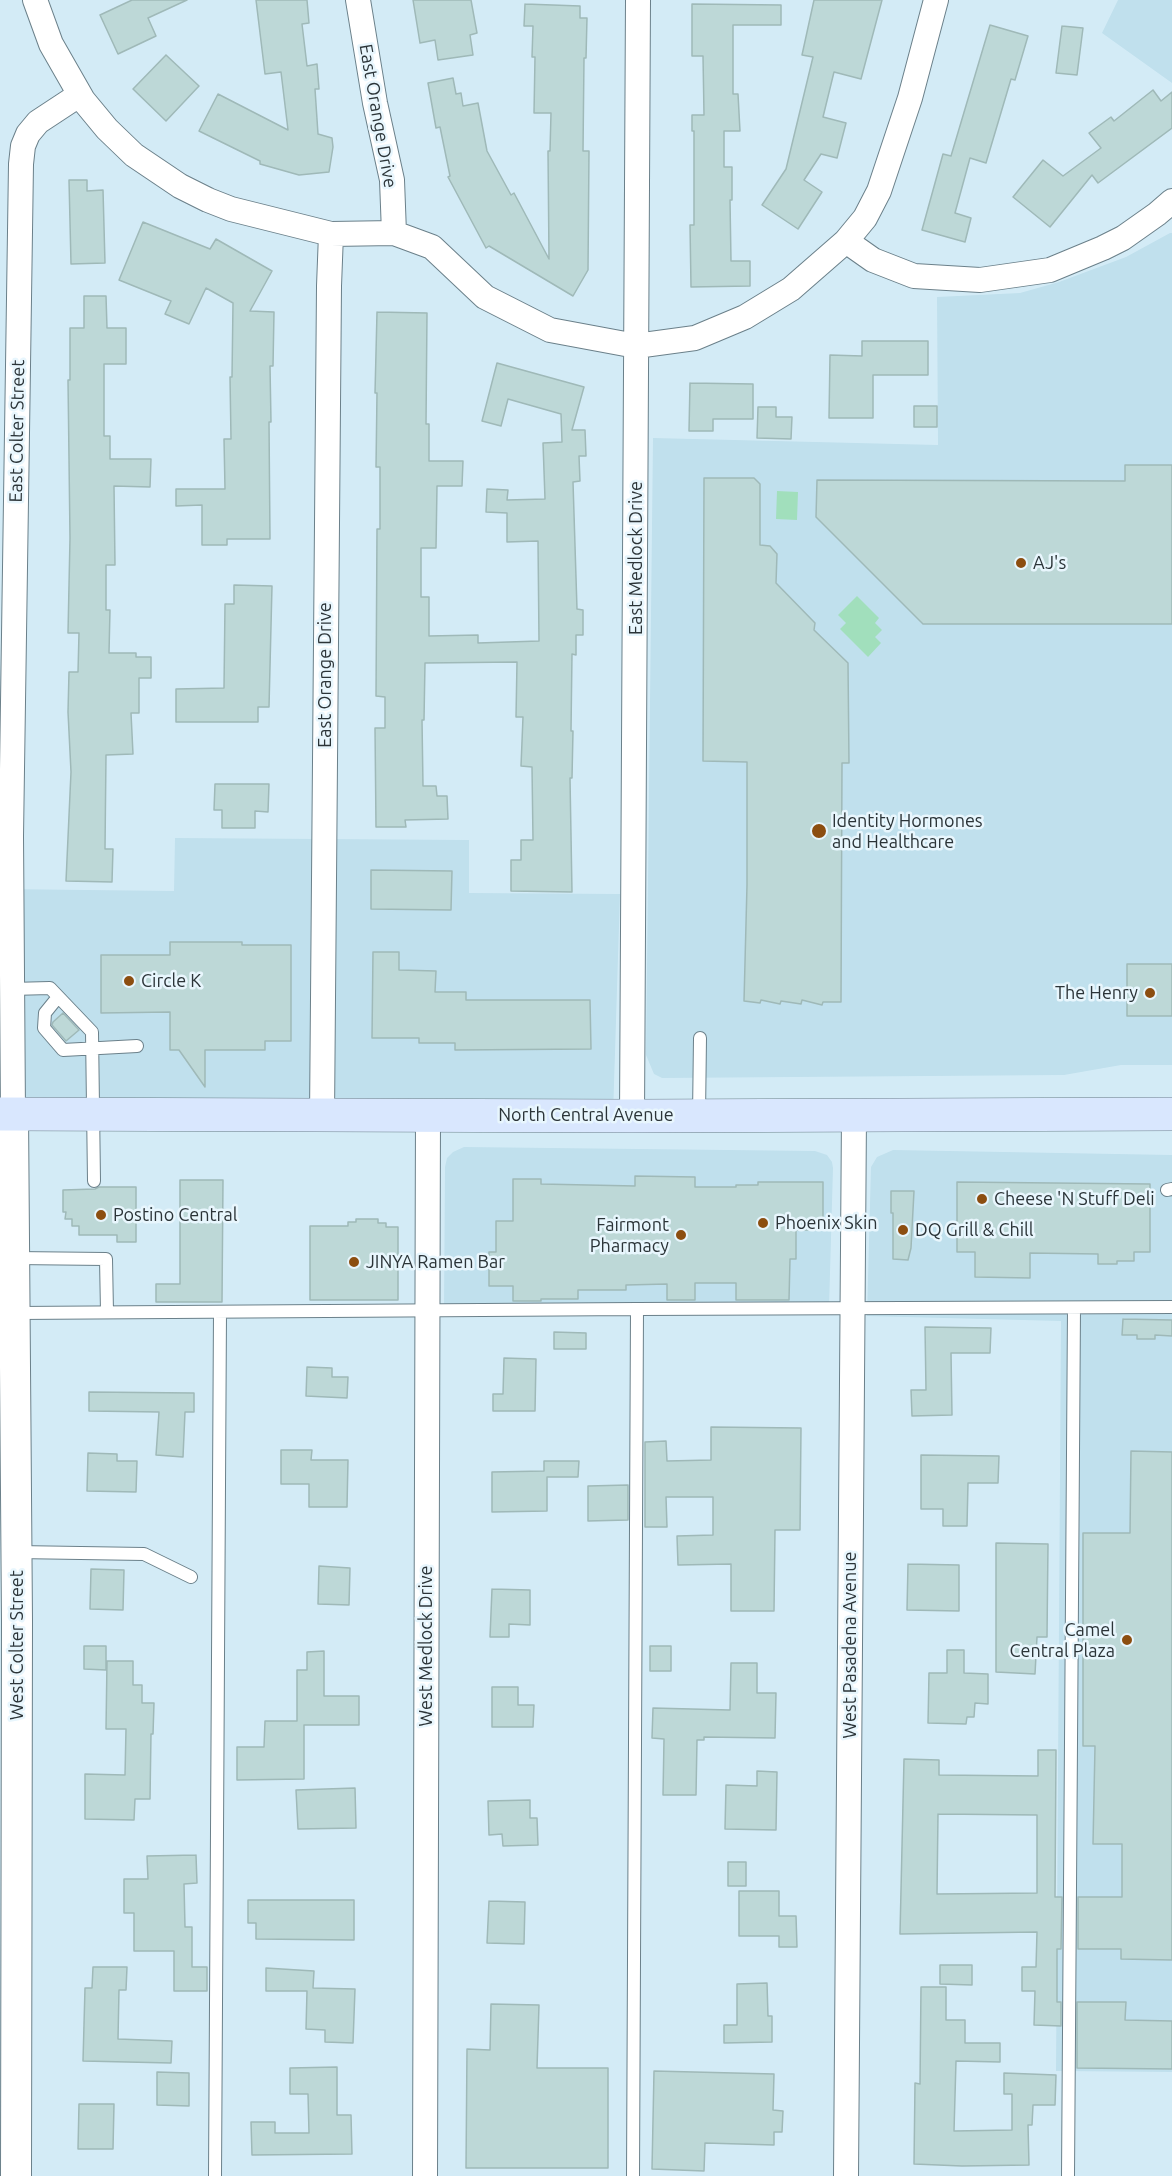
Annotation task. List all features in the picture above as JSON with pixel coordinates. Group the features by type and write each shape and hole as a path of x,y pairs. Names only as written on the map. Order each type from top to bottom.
{"main road":[{"name":"North Central Avenue","path":"7,1114 321,1116 1172,1114"}],"street":[{"path":"35,0 51,44 79,95 107,129 134,155 180,186 231,209 331,234 394,233 432,247 485,297 550,330 636,346 694,338 745,317 791,289 846,241 865,218 879,191 910,98 936,0"},
{"name":"East Orange Drive","path":"358,0 375,103 392,180 394,233"},
{"name":"East Medlock Drive","path":"632,1116 638,0"},
{"name":"East Colter Street","path":"7,1114 11,989 10,251 23,146 28,134 38,122 79,95"},
{"path":"846,241 873,260 914,276 980,280 1050,270 1123,238 1172,201"},
{"name":"East Orange Drive","path":"321,1116 328,285 331,234"},
{"name":"West Colter Street","path":"7,1114 15,1258 16,2176"},
{"name":"West Medlock Drive","path":"425,2176 428,1115"},
{"name":"West Pasadena Avenue","path":"846,2176 854,1115"}],"lane":[{"path":"11,989 50,988 92,1032 94,1181"},
{"path":"58,997 45,1013 44,1028 63,1050 137,1046"},
{"path":"699,1115 700,1038"},
{"path":"15,1258 106,1259 107,1312"},
{"path":"1068,2176 1074,1308"},
{"path":"15,1313 1172,1308"},
{"path":"633,2176 637,1309"},
{"path":"215,2176 220,1312"},
{"path":"16,1552 144,1554 191,1577"}],"shaded area":[{"path":"1118,0 1172,0 1172,83 1102,33"},
{"path":"1172,233 1172,1065 1121,1065 1064,1075 662,1078 654,1074 646,1055 653,438 938,445 937,297 1020,293 1059,282 1126,257"},
{"path":"175,838 469,840 469,893 620,894 613,1116 0,1114 0,889 174,891"},
{"path":"464,1147 815,1151 827,1155 833,1168 829,1308 444,1311 445,1167 447,1158"},
{"path":"893,1150 1172,1155 1172,2072 1056,2071 1061,1321 867,1316 871,1167 877,1157"}],"green space":[{"path":"777,491 798,492 797,520 776,519"},
{"path":"857,596 879,618 875,623 882,630 875,637 881,643 868,657 840,629 846,623 838,615"}],"building":[{"path":"132,0 187,0 148,18 156,36 118,54 100,15"},
{"path":"256,0 307,0 309,23 302,24 307,66 317,64 319,89 315,89 318,134 332,138 333,147 329,172 299,175 260,164 260,161 199,131 218,94 288,130 281,72 265,74"},
{"path":"413,0 471,0 477,33 470,35 473,55 438,60 435,40 420,43"},
{"path":"814,0 882,0 861,79 834,72 823,117 846,123 837,158 821,154 804,180 822,192 798,229 762,205 786,169 813,57 802,55"},
{"path":"525,4 580,6 580,18 587,18 583,151 589,151 588,270 573,296 489,246 486,248 448,177 450,176 440,127 436,128 428,83 453,78 456,94 461,93 463,106 478,103 487,151 511,195 514,193 549,259 548,151 550,151 551,113 534,113 533,26 524,26"},
{"path":"692,4 781,5 781,25 733,25 733,94 738,94 740,131 724,131 724,167 732,167 731,261 750,261 750,286 691,287 690,225 694,225 692,115 704,115 703,56 692,56"},
{"path":"990,25 1028,36 1015,80 1011,79 986,163 970,158 955,213 971,218 965,242 922,230 943,154 951,156"},
{"path":"1062,26 1083,28 1077,75 1056,73"},
{"path":"166,55 199,86 166,121 133,89"},
{"path":"1153,90 1161,101 1172,92 1172,128 1098,183 1092,175 1050,227 1013,197 1043,160 1063,176 1101,148 1089,133 1111,117 1114,121"},
{"path":"69,180 87,180 87,191 103,190 105,263 71,264"},
{"path":"143,222 210,249 216,239 272,271 250,311 274,312 273,366 270,366 271,422 269,422 270,539 227,539 227,545 202,545 202,505 176,506 176,489 225,489 224,439 231,439 230,377 232,377 233,303 206,288 189,324 165,314 171,301 119,280"},
{"path":"84,296 106,296 107,328 126,328 126,364 104,364 104,436 110,436 110,459 151,459 150,487 114,486 115,565 106,565 106,610 110,610 109,653 136,653 136,657 151,657 151,678 139,678 139,713 131,713 133,754 106,755 105,849 113,849 112,882 66,881 71,772 69,672 78,672 79,633 68,633 70,538 68,380 70,380 70,328 84,328"},
{"path":"377,312 427,313 426,424 429,424 429,461 463,461 462,486 437,486 436,548 421,548 421,597 429,597 429,636 478,635 478,643 539,641 538,541 507,542 507,513 486,512 487,489 508,490 507,500 545,499 543,443 562,442 561,414 508,399 501,426 482,421 497,363 584,387 572,430 585,430 586,456 579,456 580,481 573,482 577,609 583,610 583,635 576,635 576,655 572,654 571,731 573,731 572,778 570,778 572,892 511,891 511,860 521,860 521,840 533,840 532,767 521,766 523,717 516,717 517,662 425,663 424,720 422,720 423,786 436,786 437,796 447,796 448,819 405,820 406,827 376,827 375,728 385,728 385,697 376,696 377,529 380,529 380,467 376,467"},
{"path":"862,341 928,341 928,375 873,375 873,418 829,418 830,355 862,356"},
{"path":"690,383 753,384 753,419 713,419 713,431 689,431"},
{"path":"914,406 937,406 937,427 914,427"},
{"path":"758,407 776,407 776,417 792,417 791,439 757,438"},
{"path":"1125,465 1172,465 1172,624 923,624 816,517 817,480 1125,481"},
{"path":"704,478 754,478 760,484 760,545 770,546 777,554 776,583 815,623 814,630 848,663 849,763 842,763 841,1002 823,1002 822,1005 802,1000 801,1004 781,1001 780,1004 761,1000 760,1003 744,1001 747,762 703,761"},
{"path":"234,585 272,586 269,707 258,707 258,722 176,722 176,689 224,688 225,604 234,604"},
{"path":"215,784 269,784 268,812 255,811 255,828 222,828 222,810 214,810"},
{"path":"371,870 452,871 451,910 371,909"},
{"path":"170,942 291,945 291,1041 265,1041 265,1050 205,1050 205,1087 179,1050 170,1050 170,1012 101,1013 101,955 170,955"},
{"path":"373,952 399,952 399,970 436,971 435,992 466,992 466,1000 590,1000 591,1049 455,1050 455,1043 419,1043 419,1038 372,1038"},
{"name":"The Henry","path":"1127,964 1172,964 1172,1016 1127,1016"},
{"path":"63,1013 79,1030 66,1041 52,1025"},
{"path":"635,1176 695,1177 695,1187 736,1187 736,1185 758,1185 758,1182 823,1182 823,1230 796,1230 796,1259 790,1259 789,1300 736,1300 736,1283 695,1283 695,1300 667,1300 667,1284 626,1285 626,1290 578,1290 578,1299 541,1299 541,1301 513,1301 513,1286 489,1286 489,1252 496,1252 496,1221 513,1221 513,1179 541,1179 541,1184 635,1186"},
{"path":"180,1180 223,1180 222,1302 156,1302 156,1284 180,1284"},
{"path":"957,1182 1150,1184 1150,1252 1134,1252 1134,1261 1117,1261 1117,1264 1098,1264 1098,1254 1030,1253 1030,1278 975,1277 975,1252 957,1252"},
{"name":"Postino Central","path":"136,1187 136,1242 117,1242 117,1235 79,1235 79,1226 72,1226 72,1219 65,1219 63,1190"},
{"name":"DQ Grill & Chill","path":"891,1191 914,1191 911,1248 908,1260 893,1259"},
{"name":"JINYA Ramen Bar","path":"356,1219 378,1219 378,1223 386,1223 386,1227 398,1227 398,1300 310,1300 310,1226 348,1226 348,1222 356,1222"},
{"path":"1123,1319 1172,1320 1172,1336 1155,1335 1155,1339 1137,1339 1137,1335 1122,1335"},
{"path":"925,1327 991,1328 990,1353 951,1353 952,1415 912,1416 911,1390 926,1390"},
{"path":"554,1332 586,1333 586,1349 554,1349"},
{"path":"504,1358 536,1359 535,1411 493,1411 493,1394 503,1394"},
{"path":"307,1367 332,1368 332,1377 348,1377 347,1398 306,1396"},
{"path":"89,1392 194,1393 194,1412 185,1412 183,1457 156,1455 159,1412 89,1411"},
{"path":"711,1427 801,1428 800,1530 775,1530 774,1611 731,1611 731,1564 678,1565 677,1536 713,1535 713,1497 666,1497 667,1527 645,1527 645,1442 666,1441 667,1461 711,1460"},
{"path":"281,1450 312,1450 311,1460 348,1460 347,1507 309,1507 309,1484 281,1484"},
{"path":"1131,1451 1172,1452 1172,1960 1121,1959 1121,1949 1078,1949 1078,1897 1122,1897 1122,1844 1093,1844 1095,1746 1083,1746 1083,1533 1130,1533"},
{"path":"88,1453 117,1454 117,1461 137,1461 136,1492 87,1491"},
{"path":"921,1455 999,1456 998,1483 968,1483 967,1526 943,1526 943,1509 921,1509"},
{"path":"544,1461 579,1461 578,1477 547,1477 547,1511 492,1512 492,1472 544,1471"},
{"path":"628,1485 628,1520 588,1521 588,1486"},
{"path":"996,1543 1048,1544 1047,1637 1037,1637 1035,1674 996,1672"},
{"path":"908,1564 959,1565 959,1611 907,1610"},
{"path":"319,1566 350,1568 349,1605 318,1604"},
{"path":"91,1569 124,1570 123,1610 90,1609"},
{"path":"492,1589 530,1590 530,1625 509,1624 509,1637 490,1637"},
{"path":"84,1646 106,1646 106,1670 84,1669"},
{"path":"650,1646 671,1646 671,1671 650,1671"},
{"path":"947,1650 964,1650 964,1673 988,1674 988,1704 975,1703 974,1717 967,1717 966,1724 928,1723 929,1673 947,1673"},
{"path":"324,1651 324,1696 359,1696 359,1725 304,1725 304,1779 237,1780 237,1747 264,1747 265,1721 297,1721 297,1670 307,1670 307,1652"},
{"path":"107,1661 133,1661 133,1685 142,1685 142,1703 154,1703 150,1799 135,1799 134,1820 85,1819 85,1774 125,1775 126,1729 106,1729"},
{"path":"731,1663 757,1663 757,1693 776,1693 775,1738 704,1737 704,1740 697,1740 696,1795 663,1795 664,1739 652,1738 653,1708 730,1710"},
{"path":"492,1687 518,1687 518,1705 534,1705 533,1727 492,1727"},
{"path":"1038,1750 1056,1750 1055,1897 1062,1897 1061,1949 1057,1949 1057,2002 1061,2002 1061,2026 1034,2025 1035,1991 1022,1991 1022,1967 1036,1967 1037,1932 900,1934 904,1759 939,1760 939,1775 1038,1776","holes":["938,1814 1037,1815 1037,1893 937,1894"]},
{"path":"757,1771 777,1772 776,1830 725,1829 726,1785 757,1786"},
{"path":"355,1788 356,1828 298,1829 296,1790"},
{"path":"530,1800 530,1818 537,1818 538,1845 503,1846 502,1834 489,1835 488,1801"},
{"path":"196,1855 197,1883 184,1884 185,1927 192,1927 192,1967 207,1967 207,1991 174,1991 174,1951 134,1951 134,1913 124,1913 124,1879 148,1879 147,1856"},
{"path":"728,1862 746,1862 746,1886 728,1886"},
{"path":"739,1891 779,1891 779,1916 796,1916 797,1947 779,1947 779,1936 739,1936"},
{"path":"248,1900 354,1900 354,1940 256,1939 256,1923 248,1923"},
{"path":"489,1901 525,1902 524,1944 487,1943"},
{"path":"940,1965 972,1965 972,1985 940,1984"},
{"path":"93,1967 127,1967 126,1990 119,1990 118,2039 172,2041 171,2063 83,2061 85,1988 92,1988"},
{"path":"266,1968 314,1971 313,1988 355,1989 353,2043 325,2042 325,2030 306,2029 307,1991 266,1991"},
{"path":"767,1983 768,2016 772,2016 772,2042 724,2043 724,2025 737,2025 737,1984"},
{"path":"921,1987 946,1987 946,2020 965,2020 965,2043 1000,2043 1000,2062 956,2061 954,2131 1012,2130 1012,2094 1004,2094 1004,2073 1056,2075 1055,2105 1033,2105 1032,2125 1028,2125 1029,2165 914,2164 915,2083 920,2084"},
{"path":"1077,2002 1126,2002 1125,2020 1172,2021 1172,2069 1077,2068"},
{"path":"491,2004 539,2005 537,2068 608,2068 608,2168 466,2168 467,2049 490,2050"},
{"path":"337,2067 337,2115 351,2115 352,2154 252,2155 251,2122 275,2122 275,2133 309,2133 308,2094 290,2094 290,2068"},
{"path":"654,2071 774,2074 773,2110 783,2111 782,2132 774,2132 774,2145 705,2143 704,2171 652,2169"},
{"path":"157,2072 189,2073 189,2106 157,2105"},
{"path":"79,2104 114,2104 113,2149 78,2149"}],"place":[{"name":"AJ's","path":"1021,563"},
{"name":"Identity Hormones and Healthcare","path":"819,831"},
{"name":"Circle K","path":"129,981"},
{"name":"The Henry","path":"1150,993"},
{"name":"Cheese 'N Stuff Deli","path":"982,1199"},
{"name":"Postino Central","path":"101,1215"},
{"name":"Phoenix Skin","path":"763,1223"},
{"name":"DQ Grill & Chill","path":"903,1230"},
{"name":"Fairmont Pharmacy","path":"681,1235"},
{"name":"JINYA Ramen Bar","path":"354,1262"},
{"name":"Camel Central Plaza","path":"1127,1640"}]}
